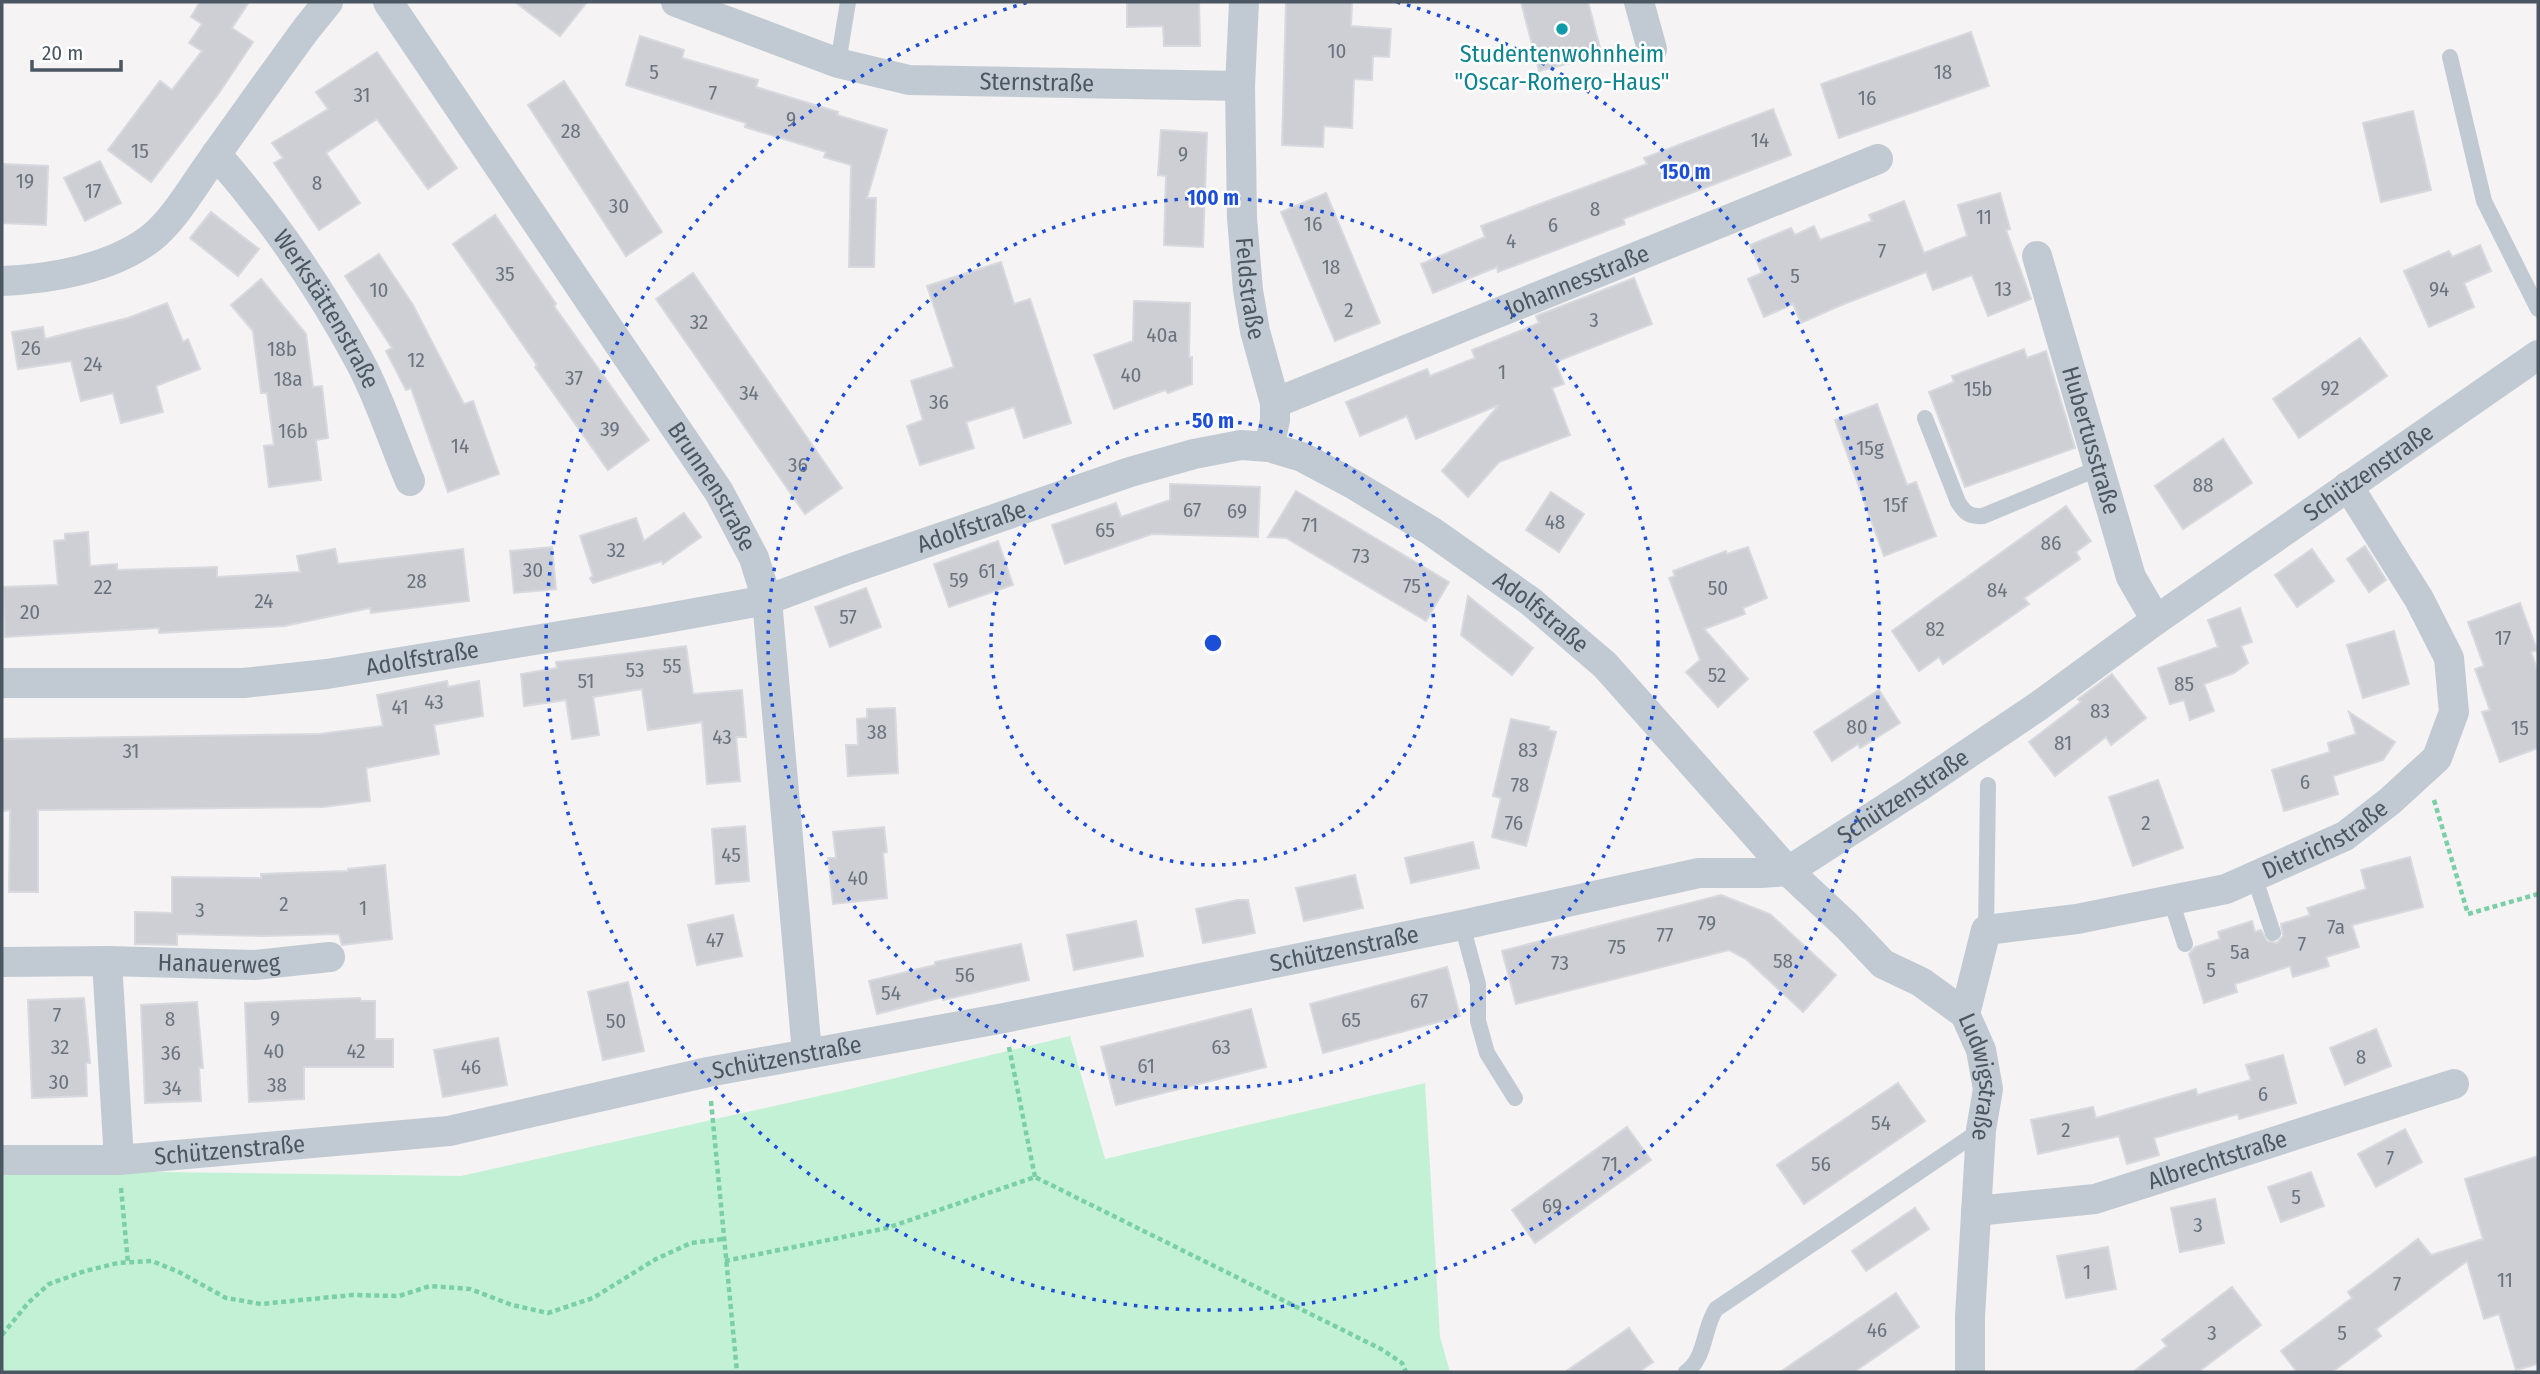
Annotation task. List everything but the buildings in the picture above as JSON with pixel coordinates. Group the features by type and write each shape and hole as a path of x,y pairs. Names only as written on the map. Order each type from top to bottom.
{"street":[{"path":"2,281 31,280 78,271 116,257 150,238 176,210 307,27 328,2"},
{"name":"Brunnenstraße","path":"388,2 719,492 754,558 768,600 807,1053"},
{"name":"Sternstraße","path":"676,2 838,63 909,80 1240,86"},
{"name":"Feldstraße","path":"1244,2 1240,86 1242,218 1248,290 1255,331 1275,403 1275,420 1269,447"},
{"path":"1639,2 1652,49"},
{"name":"Werkstättenstraße","path":"216,154 255,199 307,271 361,364 410,481"},
{"name":"Johannesstraße","path":"1275,403 1878,159"},
{"name":"Hubertusstraße","path":"2037,256 2132,577 2156,620"},
{"name":"Schützenstraße","path":"2,1160 119,1160 449,1130 708,1072 1004,1018 1462,925 1699,873 1788,871 2040,705 2156,620 2538,355"},
{"name":"Adolfstraße","path":"2,683 244,682 327,674 768,600 1130,472 1194,454 1241,445 1269,447 1302,457 1363,489 1431,531 1530,601 1605,665 1788,871"},
{"name":"Dietrichstraße","path":"1986,930 2077,919 2226,889 2345,836 2437,758 2454,712 2449,658 2419,599 2348,486"},
{"name":"Ludwigstraße","path":"1788,871 1883,964 1921,982 1965,1014 1982,1050 1988,1089 1981,1130 1970,1316 1970,1372"},
{"path":"1965,1014 1986,930"},
{"name":"Hanauerweg","path":"2,962 107,961 254,965 330,957"},
{"path":"107,961 119,1160"},
{"name":"Albrechtstraße","path":"1976,1211 2095,1199 2454,1084"}],"lane":[{"path":"838,63 848,2"},
{"path":"2450,57 2484,201 2538,309"},
{"path":"1924,418 1958,502 1964,512 1973,517 1983,516 2099,468"},
{"path":"1986,930 1988,785"},
{"path":"2254,876 2273,933"},
{"path":"2171,900 2185,944"},
{"path":"1462,925 1478,984 1478,1021 1487,1053 1515,1098"},
{"path":"1686,1372 1699,1357 1709,1320 1716,1309 1981,1130"}],"path":[{"path":"2424,770 2468,914 2538,894"},
{"path":"1004,1018 1035,1177"},
{"path":"708,1072 737,1372"},
{"path":"119,1160 128,1263"},
{"path":"725,1261 887,1228 1035,1177 1381,1349 1402,1363 1406,1372"},
{"path":"2,1335 27,1303 49,1284 85,1271 128,1263 152,1261 179,1272 226,1298 261,1304 352,1296 399,1296 430,1286 470,1289 512,1305 548,1313 593,1298 656,1259 691,1243 723,1239"}],"green space":[{"path":"1070,1036 1105,1159 1425,1083 1440,1337 1450,1372 2,1372 2,1170 461,1176 850,1089"}],"place":[{"name":"Studentenwohnheim \"Oscar-Romero-Haus\"","path":"1562,29"}]}
